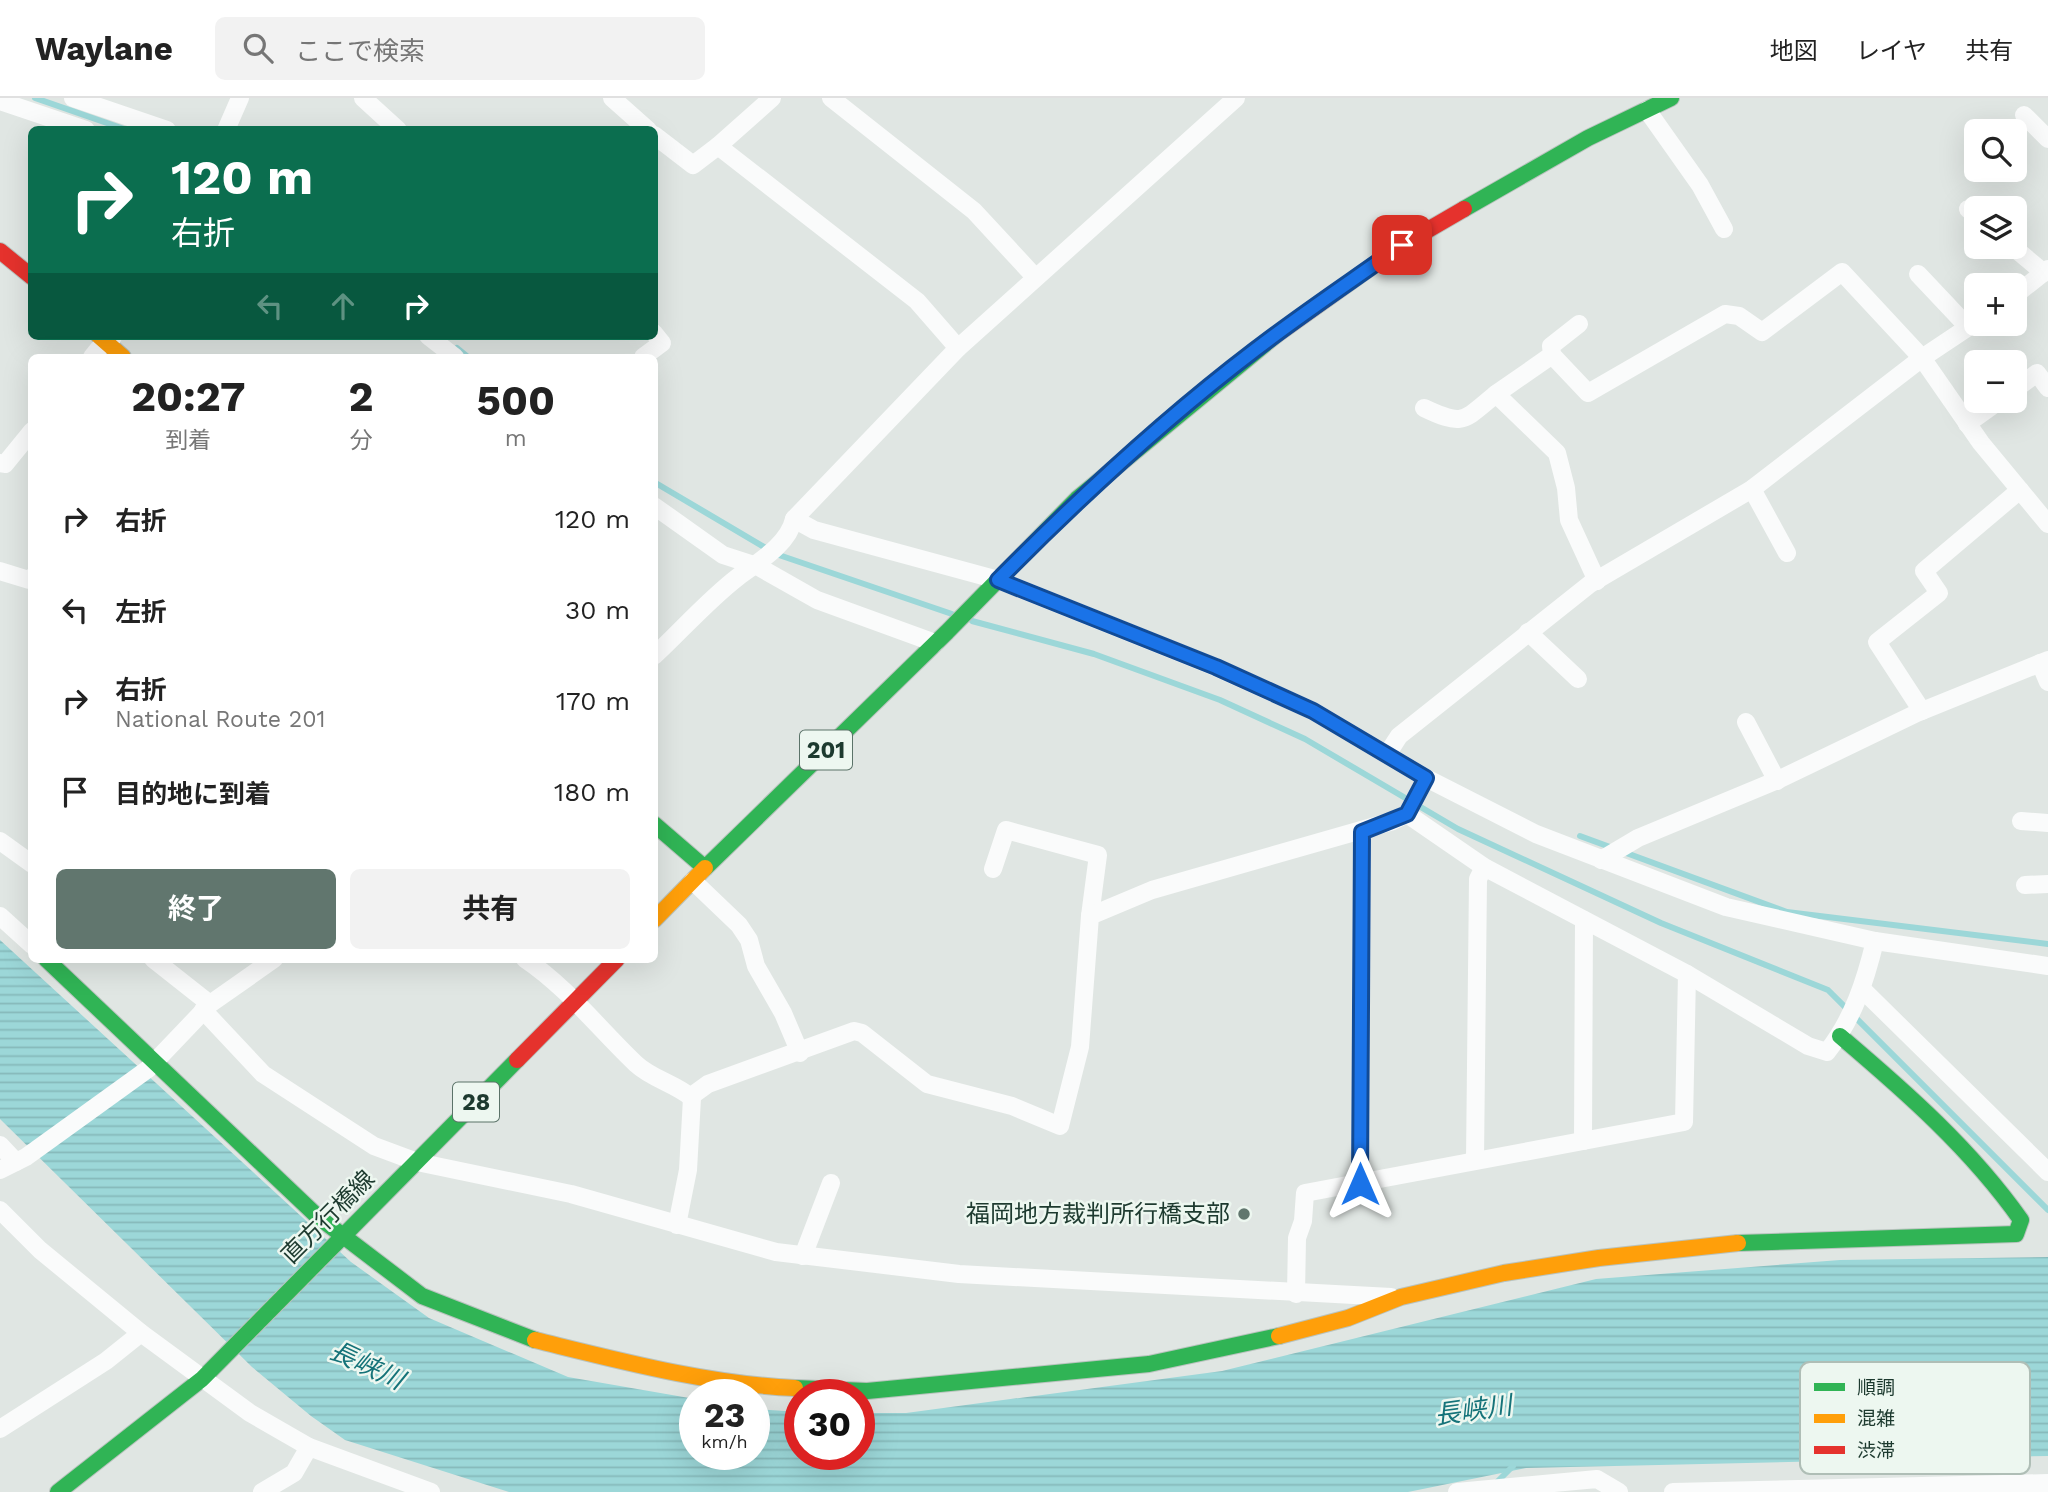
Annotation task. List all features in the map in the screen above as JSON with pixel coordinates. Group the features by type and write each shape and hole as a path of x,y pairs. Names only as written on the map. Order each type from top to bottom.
{"main road":[{"name":"201","path":"699,875 941,638 1077,499 1256,349 1402,245 1588,138 1671,98"},
{"path":"0,251 28,274"},
{"path":"109,340 120,354"},
{"path":"658,829 699,875 658,916"},
{"path":"50,963 151,1065 337,1240 422,1296 524,1338 637,1365 751,1386 867,1391 934,1387 1149,1364 1314,1328 1401,1297 1504,1273 1599,1258 1734,1243 2016,1234 2021,1220 2011,1203 1955,1143 1840,1036"},
{"name":"直方行橋線","path":"58,1492 202,1379 613,963"}],"street":[{"path":"228,126 240,98"},
{"path":"363,98 394,126"},
{"path":"612,98 644,126"},
{"path":"658,138 693,165 772,98"},
{"path":"831,98 974,211 1035,277"},
{"path":"658,652 739,576 760,563 793,524 958,348 1236,98"},
{"path":"11,100 68,107 146,126"},
{"path":"68,107 83,126"},
{"path":"1647,110 1700,184 1724,229"},
{"path":"2024,115 2048,139"},
{"path":"718,146 917,301 958,348"},
{"path":"2027,257 2046,271 2027,286"},
{"path":"1579,324 1551,346 1552,355 1588,393 1725,314 1739,316 1762,332 1842,272 1922,358 1967,424 2020,490 2045,515"},
{"path":"1919,274 1964,316"},
{"path":"1388,752 1399,736 1528,632 1597,581 1752,489 1922,358 1964,329"},
{"path":"647,354 662,343 658,338"},
{"path":"94,354 105,340"},
{"path":"433,340 451,354"},
{"path":"1424,408 1451,421 1466,419 1496,394 1552,355"},
{"path":"2027,380 2036,373 2048,388"},
{"path":"1496,394 1557,453 1566,488 1569,520 1597,581"},
{"path":"1967,424 1982,413"},
{"path":"0,463 5,464 28,436"},
{"path":"1752,489 1787,553"},
{"path":"1922,711 1877,642 1939,593 1924,571 2020,490"},
{"path":"658,509 723,555 760,563 817,600 941,638"},
{"path":"793,524 995,583 1216,667 1313,711 1388,752 1424,783 1536,834 1726,907 1875,941 2048,966"},
{"path":"0,572 28,580"},
{"path":"1528,632 1578,679"},
{"path":"1601,860 1638,838 1777,781 1922,711 2044,661 2048,682"},
{"path":"1746,722 1777,781"},
{"path":"1090,916 1152,890 1362,832 1407,814 1424,783"},
{"path":"1407,814 1484,866 1687,974 1808,1046 1827,1052 1840,1036 1860,995 1875,941"},
{"path":"2021,821 2048,823"},
{"path":"690,1097 708,1084 800,1053 846,1032 862,1033 927,1084 1012,1106 1060,1126 1080,1047 1090,916 1098,855 1006,830 993,869"},
{"path":"1360,1184 1362,832"},
{"path":"0,841 28,861"},
{"path":"1475,1160 1478,879 1484,866"},
{"path":"699,875 749,940 756,966 783,1013 800,1053"},
{"path":"2025,885 2048,884"},
{"path":"0,916 28,941"},
{"path":"1583,1141 1584,920"},
{"path":"158,963 207,1007 263,1074 374,1146 417,1162 570,1194 764,1249 803,1256 960,1275 1296,1294 1401,1297"},
{"path":"0,1145 14,1163 151,1065 207,1007 268,963"},
{"path":"530,963 560,986 573,1003 601,1026 644,1071 690,1097 693,1103 688,1170 677,1225"},
{"path":"1296,1294 1297,1238 1303,1221 1305,1194 1684,1122 1687,974"},
{"path":"1860,995 2048,1172"},
{"path":"803,1256 831,1182"},
{"path":"0,1210 40,1250 141,1334 250,1413 309,1447 431,1492"},
{"path":"1314,1328 1321,1320 1321,1295"},
{"path":"0,1429 106,1361 141,1334"},
{"path":"264,1491 294,1473 309,1447"},
{"path":"1457,1492 1514,1489 1597,1479 1619,1492"},
{"path":"1673,1492 1990,1488 2048,1483"}],"water":[{"name":"長峡川","path":"0,940 351,1262 429,1318 568,1377 679,1396 679,1470 770,1470 770,1410 784,1411 784,1470 875,1470 875,1413 906,1413 1222,1371 1596,1279 1840,1260 2048,1257 2048,1456 2030,1456 2030,1362 1800,1362 1800,1462 1526,1468 1408,1492 509,1492 345,1440 311,1416 252,1367 0,1119"}],"waterway":[{"path":"35,98 116,126"},
{"path":"457,348 464,354"},
{"path":"658,484 776,554 952,614"},
{"path":"972,621 1094,654 1220,700 1305,739 1458,829 1661,923 1828,990 2048,1210"},
{"path":"1580,836 1787,912 2048,944"},
{"path":"1496,1483 1513,1466"}],"traffic: fast":[{"path":"1464,209 1588,138 1671,98"},
{"path":"658,827 705,868 947,632 1077,499 1276,335"},
{"path":"50,963 317,1216 422,1296 535,1340"},
{"path":"1738,1243 2016,1234 2021,1220 1981,1169 1913,1100 1840,1036"},
{"path":"58,1492 202,1379 517,1060"},
{"path":"875,1390 1149,1364 1279,1336"}],"traffic: slow":[{"path":"104,340 120,354"},
{"path":"658,916 705,868"},
{"path":"1279,1336 1348,1318 1401,1297 1504,1273 1599,1258 1738,1243"},
{"path":"535,1340 697,1377 784,1387"}],"traffic: jam":[{"path":"1276,335 1402,245 1464,209"},
{"path":"0,251 28,274"},
{"path":"517,1060 613,963"}],"place":[{"name":"福岡地方裁判所行橋支部","path":"1244,1214"}],"route":[{"path":"1360,1184 1362,832 1407,814 1426,778 1388,752 1313,711 1216,667 998,580 1077,499 1175,415 1256,349 1402,245"}]}
